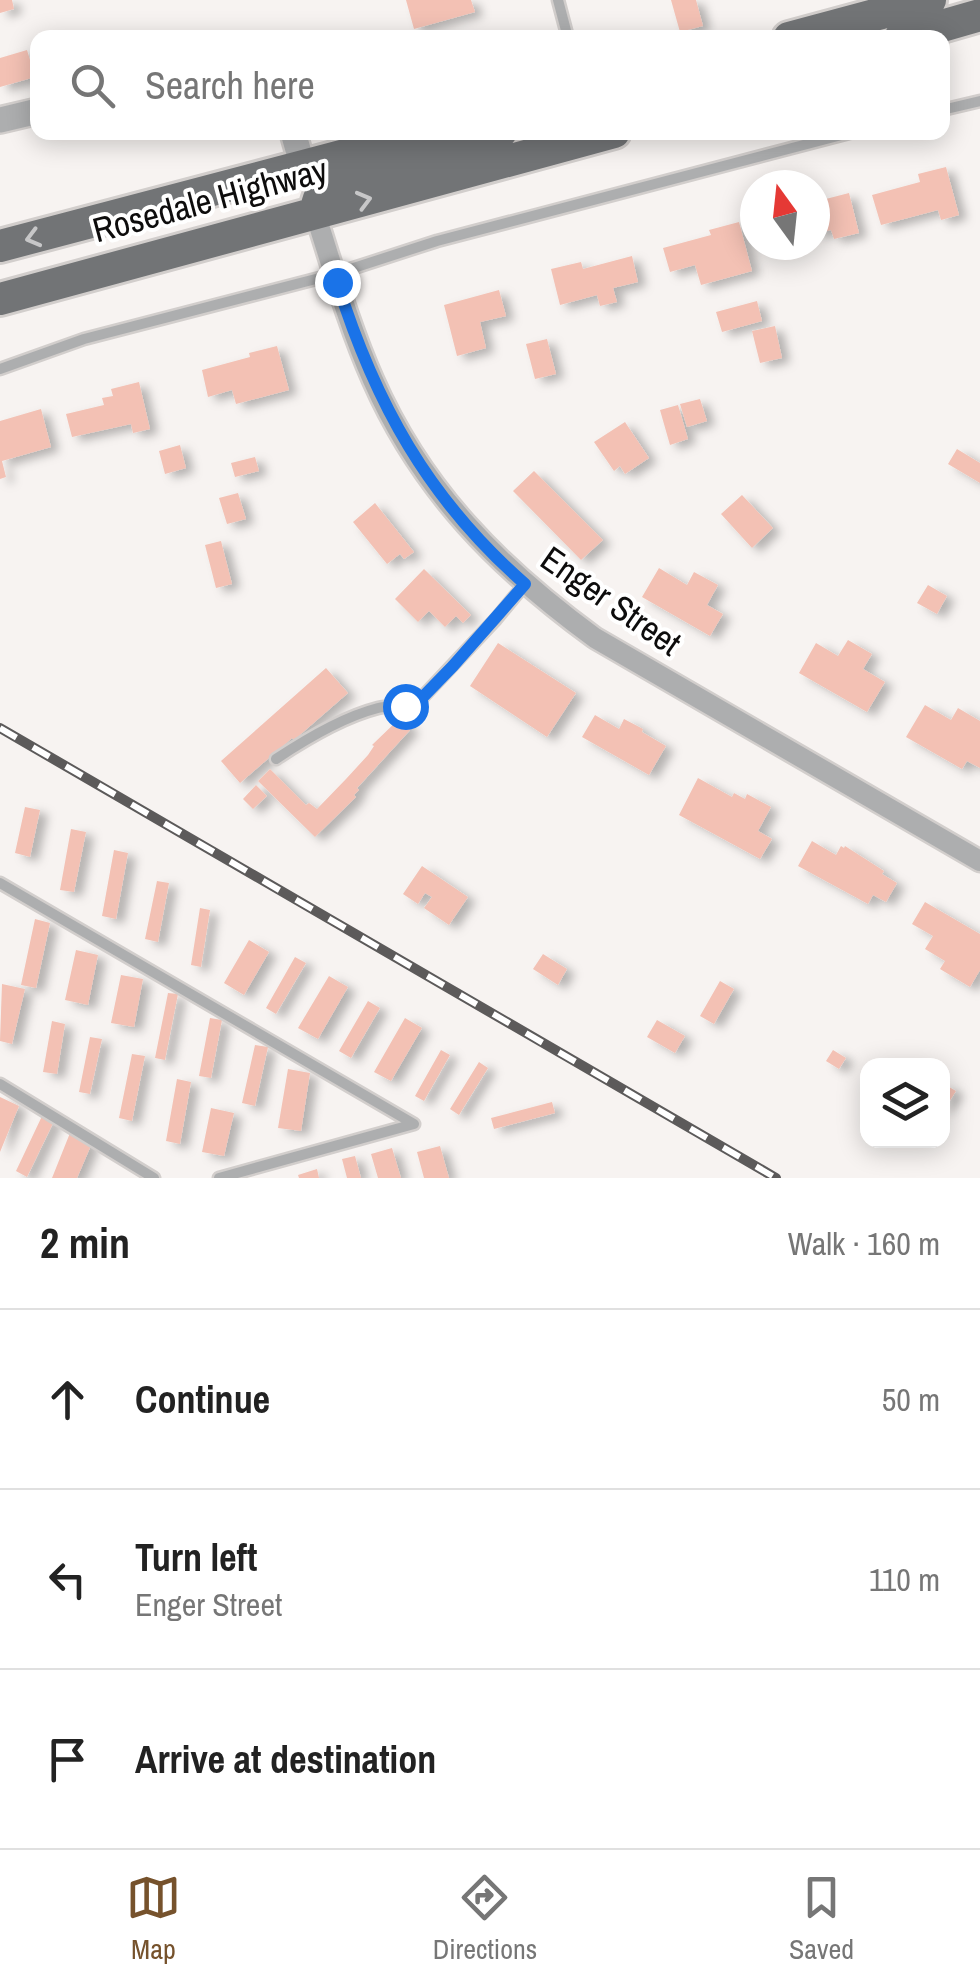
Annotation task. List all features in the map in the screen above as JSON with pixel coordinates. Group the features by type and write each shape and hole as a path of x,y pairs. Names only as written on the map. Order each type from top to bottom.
{"main road":[{"path":"819,30 930,0"},
{"path":"928,30 980,15"},
{"path":"950,42 980,34"},
{"name":"Rosedale Highway","path":"0,246 403,140"},
{"path":"316,213 321,191 341,176 472,140"},
{"name":"Rosedale Highway","path":"0,299 585,140"},
{"path":"0,277 265,206 299,182 303,167"}],"street":[{"path":"0,120 30,113"},
{"path":"295,140 303,167"},
{"name":"Enger Street","path":"316,213 353,333 404,439 466,526 525,584 595,638 980,861"}],"lane":[{"path":"558,0 566,30"},
{"path":"950,108 980,101"},
{"path":"0,368 84,339 335,274 437,241 822,140"},
{"path":"276,759 331,727 379,708 418,702 525,584"},
{"path":"0,883 414,1124 219,1178"},
{"path":"0,1084 154,1178"}],"building":[{"path":"0,0 12,0 14,9 0,13"},
{"path":"406,0 471,0 475,12 414,29"},
{"path":"671,0 696,0 703,26 679,30"},
{"path":"27,50 30,78 0,87 0,58"},
{"path":"946,167 959,215 941,220 938,210 881,225 872,195 920,182 918,174"},
{"path":"849,193 859,233 834,239 830,230 830,198"},
{"path":"739,222 740,260 749,260 752,271 701,285 695,265 670,272 663,248 711,235 709,230"},
{"path":"632,256 638,282 613,288 617,302 600,306 597,295 560,305 551,269 581,262 583,269"},
{"path":"499,290 506,316 480,322 486,348 457,356 444,305"},
{"path":"757,301 762,321 722,332 716,312"},
{"path":"775,326 782,358 760,363 752,331"},
{"path":"547,339 556,374 535,379 526,344"},
{"path":"277,346 289,390 236,404 232,390 208,397 202,370"},
{"path":"139,382 150,429 133,433 131,424 72,437 66,414 104,405 102,398 113,396 111,389"},
{"path":"700,399 707,421 687,427 680,404"},
{"path":"678,405 688,439 670,445 660,410"},
{"path":"41,409 51,447 2,461 6,477 0,479 0,421"},
{"path":"625,422 649,458 625,474 620,466 614,471 594,442"},
{"path":"180,445 186,468 165,474 159,451"},
{"path":"957,449 980,463 980,483 948,464"},
{"path":"255,457 259,471 235,477 231,463"},
{"path":"534,471 603,540 581,560 513,491"},
{"path":"238,493 246,519 227,524 219,498"},
{"path":"742,495 773,528 752,548 721,514"},
{"path":"375,503 414,552 404,559 400,554 387,564 353,522"},
{"path":"221,541 232,584 216,588 205,545"},
{"path":"659,568 687,585 694,572 718,585 707,605 723,614 710,636 642,597"},
{"path":"424,569 471,615 463,623 456,616 445,627 429,611 418,622 395,599"},
{"path":"928,585 947,596 937,614 917,603"},
{"path":"848,640 872,654 863,669 885,682 867,712 799,673 816,643 838,656"},
{"path":"498,643 576,693 547,737 470,686"},
{"path":"326,668 348,693 240,783 221,761"},
{"path":"925,705 951,720 958,708 980,721 980,768 967,761 962,769 906,737"},
{"path":"595,715 619,729 624,719 666,746 649,775 582,737"},
{"path":"400,718 411,729 357,788 356,797 315,837 258,781 270,769 306,805 317,809"},
{"path":"698,778 732,797 734,793 745,799 747,794 771,807 758,831 772,839 760,859 679,815"},
{"path":"256,785 267,796 253,809 243,799"},
{"path":"25,807 40,810 30,857 15,853"},
{"path":"71,829 86,832 74,892 60,890"},
{"path":"812,841 836,855 845,846 884,871 882,874 897,883 886,902 873,895 868,904 798,866"},
{"path":"114,850 128,853 116,919 102,916"},
{"path":"422,866 468,897 449,925 424,908 432,897 425,893 418,904 403,894"},
{"path":"157,881 169,883 158,942 145,939"},
{"path":"925,902 980,934 980,970 970,987 940,969 945,961 925,949 933,936 912,924"},
{"path":"200,908 210,910 201,967 191,965"},
{"path":"35,919 50,923 36,988 21,985"},
{"path":"249,940 269,952 244,995 224,983"},
{"path":"76,950 98,955 88,1005 65,1000"},
{"path":"543,954 567,969 558,985 533,969"},
{"path":"295,957 306,963 276,1014 266,1008"},
{"path":"121,975 143,979 134,1027 111,1023"},
{"path":"329,976 348,987 318,1039 298,1028"},
{"path":"720,981 734,989 714,1024 700,1016"},
{"path":"2,984 25,989 12,1044 0,1041"},
{"path":"168,993 178,994 165,1060 155,1058"},
{"path":"368,1001 380,1008 351,1058 339,1051"},
{"path":"210,1018 222,1020 211,1078 199,1076"},
{"path":"405,1018 422,1028 391,1081 374,1072"},
{"path":"657,1020 685,1036 675,1053 647,1037"},
{"path":"52,1021 65,1024 57,1074 43,1072"},
{"path":"90,1037 102,1039 90,1094 79,1092"},
{"path":"255,1045 268,1047 255,1106 242,1103"},
{"path":"441,1050 450,1055 424,1101 415,1096"},
{"path":"833,1050 846,1058 839,1069 826,1061"},
{"path":"132,1054 145,1056 132,1121 119,1118"},
{"path":"479,1062 488,1068 459,1115 450,1109"},
{"path":"288,1069 310,1073 301,1131 278,1128"},
{"path":"177,1079 191,1082 180,1144 166,1141"},
{"path":"0,1097 19,1106 0,1152"},
{"path":"552,1102 555,1113 494,1129 491,1118"},
{"path":"211,1108 234,1113 224,1156 202,1152"},
{"path":"43,1114 55,1119 27,1177 16,1171"},
{"path":"70,1133 92,1143 77,1178 52,1178"},
{"path":"440,1146 449,1178 424,1178 417,1152"},
{"path":"392,1148 401,1178 378,1178 371,1154"},
{"path":"355,1156 361,1178 347,1178 342,1159"},
{"path":"317,1169 319,1178 299,1178 298,1175"}],"railway":[{"path":"0,728 776,1178"}],"route":[{"path":"337,282 353,333 404,439 466,526 525,584 418,702 405,706"}]}
